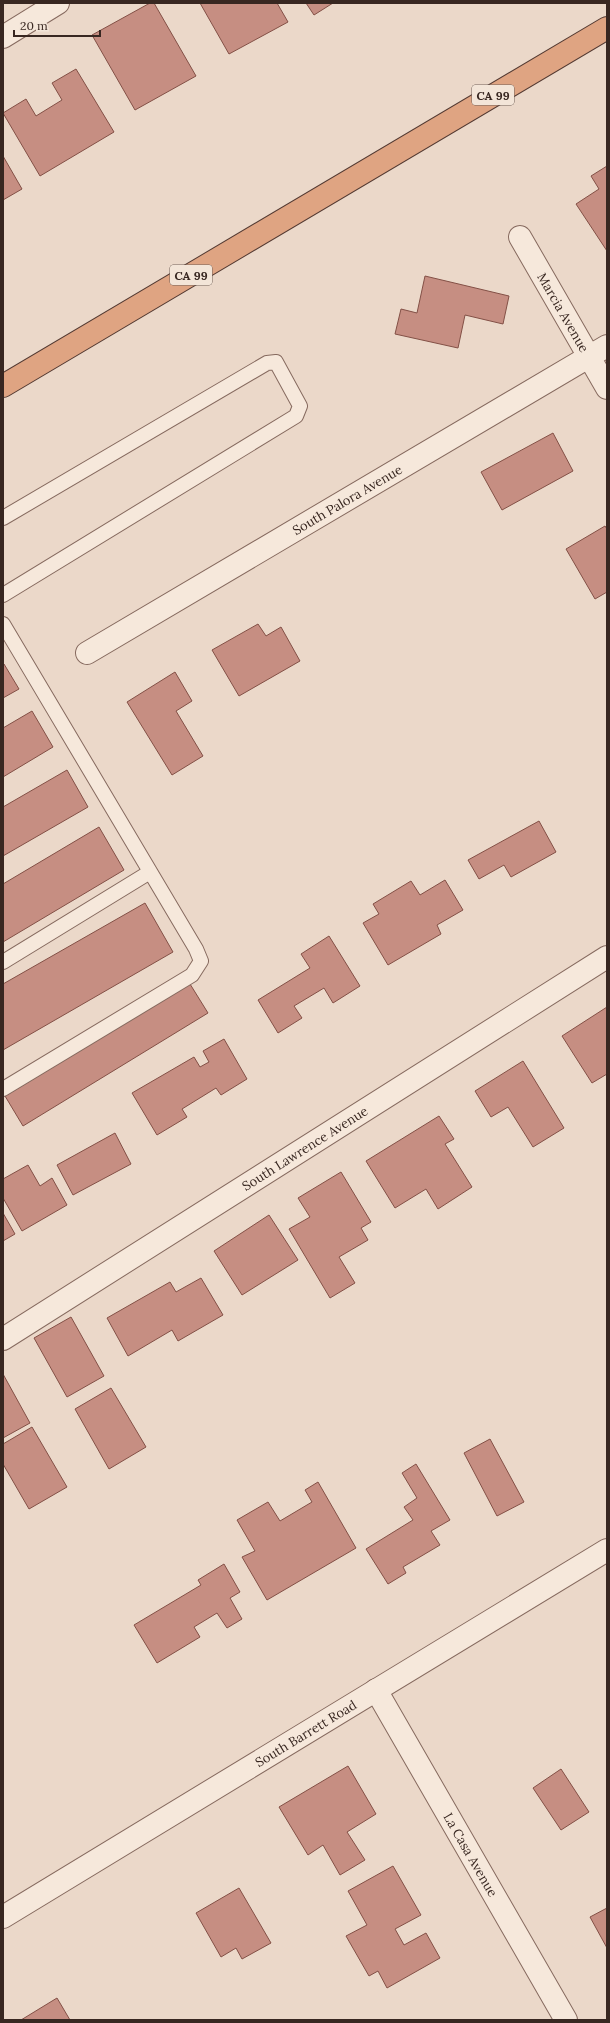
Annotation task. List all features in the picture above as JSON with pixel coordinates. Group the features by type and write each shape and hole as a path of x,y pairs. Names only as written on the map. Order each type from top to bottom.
{"highway":[{"name":"CA 99","path":"3,386 607,28"}],"street":[{"path":"3,37 58,3"},
{"name":"Marcia Avenue","path":"520,237 598,352 607,388"},
{"name":"South Palora Avenue","path":"87,653 598,352"},
{"name":"South Lawrence Avenue","path":"3,1339 607,957"},
{"name":"South Barrett Road","path":"3,1917 607,1550"},
{"name":"La Casa Avenue","path":"376,1690 566,2020"}],"lane":[{"path":"3,518 267,363 276,362 300,406 296,416 3,595"},
{"path":"3,624 196,949 201,961 192,975 3,1089"},
{"path":"3,962 150,872"}],"building":[{"path":"150,3 154,3 196,76 135,110 92,35"},
{"path":"200,3 277,3 288,22 229,54"},
{"path":"306,3 333,3 314,15"},
{"path":"76,69 114,132 40,176 3,113 26,99 36,116 62,100 52,83"},
{"path":"3,156 22,189 3,200"},
{"path":"607,166 607,251 576,204 599,189 591,176"},
{"path":"425,276 509,296 503,324 465,315 458,348 395,334 401,309 417,313"},
{"path":"553,433 573,471 502,510 481,472"},
{"path":"605,526 607,529 607,592 595,599 566,549"},
{"path":"258,624 266,636 281,627 300,661 239,696 212,650"},
{"path":"4,664 19,689 3,698 3,665"},
{"path":"175,672 192,701 176,711 203,756 172,775 127,702"},
{"path":"32,711 53,747 3,777 3,728"},
{"path":"67,770 88,807 3,856 3,807"},
{"path":"539,821 556,852 511,877 504,865 479,879 468,860"},
{"path":"99,827 124,870 3,942 3,884"},
{"path":"445,880 463,910 437,925 441,934 388,965 363,923 379,914 373,904 411,881 420,895"},
{"path":"145,903 173,952 3,1050 3,984"},
{"path":"329,936 360,986 333,1003 324,988 294,1006 302,1018 278,1033 258,1000 310,968 301,954"},
{"path":"190,984 208,1013 23,1126 5,1096"},
{"path":"607,1007 607,1074 592,1083 562,1036"},
{"path":"224,1039 247,1079 221,1095 216,1088 182,1109 187,1117 157,1135 132,1093 194,1057 200,1067 209,1062 203,1051"},
{"path":"523,1061 564,1128 533,1147 508,1107 491,1117 475,1091"},
{"path":"439,1116 454,1139 445,1144 472,1187 438,1209 426,1189 395,1208 366,1161"},
{"path":"115,1133 131,1164 73,1195 57,1165"},
{"path":"28,1165 40,1186 52,1178 67,1205 22,1231 3,1198 3,1179"},
{"path":"341,1172 371,1222 361,1228 368,1240 339,1257 355,1283 330,1298 289,1229 310,1217 298,1198"},
{"path":"3,1213 15,1234 3,1241"},
{"path":"269,1215 298,1260 242,1295 214,1251"},
{"path":"201,1278 223,1315 178,1341 172,1330 128,1356 107,1318 170,1282 176,1292"},
{"path":"71,1317 104,1376 67,1397 34,1338"},
{"path":"3,1374 30,1423 3,1438"},
{"path":"111,1388 146,1447 109,1469 75,1409"},
{"path":"32,1427 67,1487 29,1509 3,1464 3,1444"},
{"path":"490,1439 524,1502 497,1516 464,1453"},
{"path":"416,1464 450,1520 431,1531 440,1545 403,1567 406,1573 388,1584 366,1549 413,1520 404,1507 417,1498 402,1473"},
{"path":"318,1482 356,1548 267,1600 242,1557 255,1551 237,1520 268,1502 280,1521 312,1502 305,1490"},
{"path":"224,1564 240,1592 230,1598 242,1619 227,1628 217,1613 194,1627 200,1637 157,1663 134,1625 201,1585 198,1580"},
{"path":"348,1766 376,1814 347,1832 365,1860 340,1875 323,1845 308,1855 279,1807"},
{"path":"561,1769 589,1812 561,1830 533,1788"},
{"path":"393,1866 421,1915 395,1929 404,1945 426,1933 440,1958 387,1988 378,1971 369,1976 346,1936 367,1925 348,1891"},
{"path":"239,1888 271,1943 242,1959 236,1948 221,1957 196,1913"},
{"path":"607,1908 607,1948 590,1917"},
{"path":"57,1998 70,2020 21,2020"}]}
